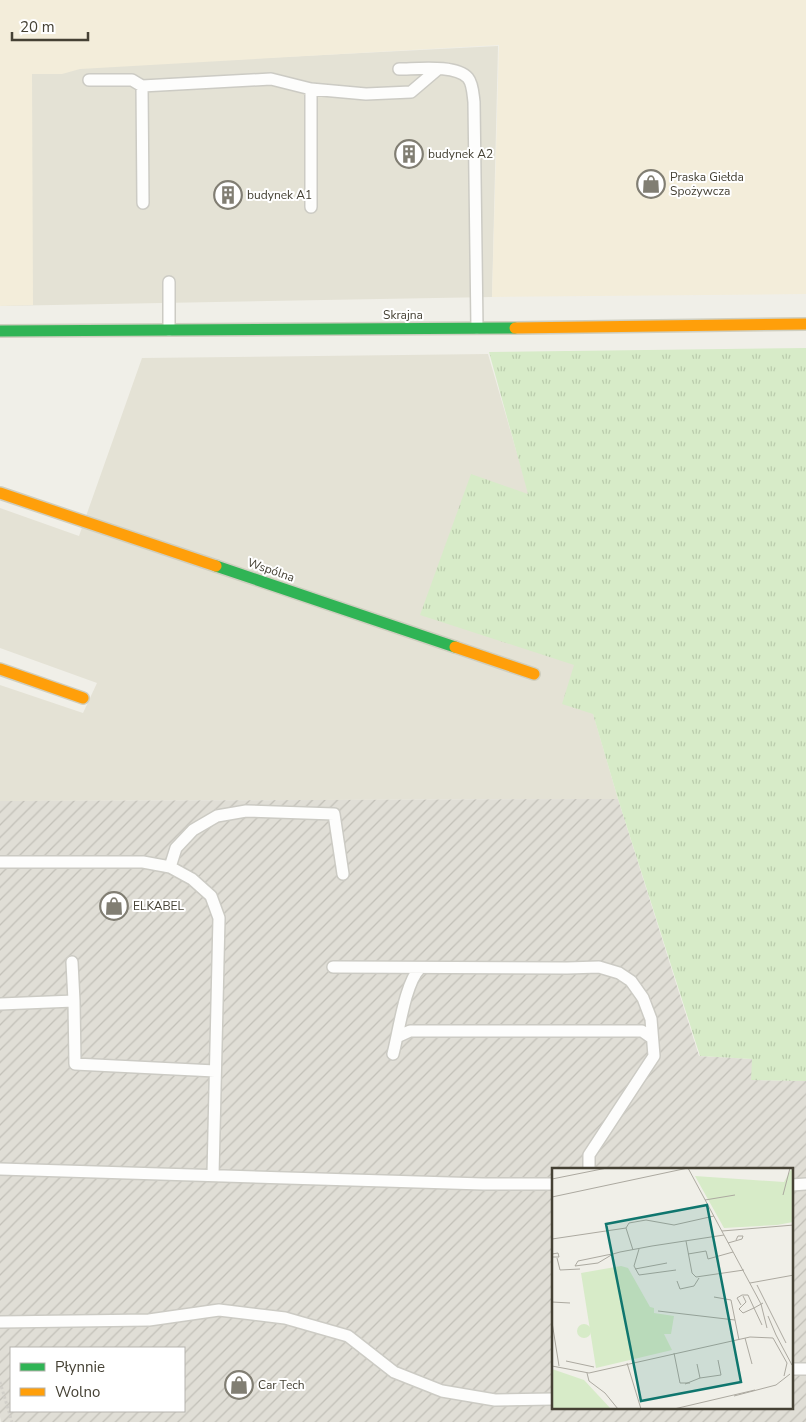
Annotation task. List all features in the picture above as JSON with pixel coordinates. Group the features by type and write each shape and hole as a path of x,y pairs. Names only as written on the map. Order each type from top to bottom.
{"street":[{"name":"Skrajna","path":"0,331 601,328 806,324"},
{"name":"Wspólna","path":"0,493 534,674"},
{"path":"0,669 83,698"}],"lane":[{"path":"399,69 455,70 468,78 472,87 474,102 477,328"},
{"path":"89,80 132,80 142,86 271,78 311,89 366,94 411,92 438,69"},
{"path":"142,86 143,203"},
{"path":"311,89 311,207"},
{"path":"168,330 169,282"},
{"path":"170,867 176,848 193,830 218,816 246,811 334,814 343,874"},
{"path":"0,862 143,862 170,867 192,879 211,896 219,918 212,1175"},
{"path":"72,962 75,1064 215,1070"},
{"path":"334,967 599,967 619,973 631,981 643,998 651,1019 654,1056 589,1155 589,1168"},
{"path":"393,1054 407,993 415,973 420,968"},
{"path":"0,1004 74,1001"},
{"path":"398,1037 410,1031 642,1031 652,1038"},
{"path":"0,1169 552,1184"},
{"path":"0,1322 149,1320 219,1310 285,1318 348,1336 394,1372 442,1391 495,1400 552,1400"}],"path":[{"path":"0,1382 12,1422"}],"shaded area":[{"name":"Praska Giełda Spożywcza","path":"0,0 806,0 806,294 492,297 499,45 80,69 62,74 32,74 33,305 0,306"},
{"path":"498,46 492,297 0,306 10,71"},
{"path":"488,354 618,799 0,801 0,685 83,713 97,683 0,648 0,508 79,536 142,358"},
{"path":"618,799 699,1056 752,1059 752,1080 806,1081 806,1422 1,1422 0,801"}],"green space":[{"path":"806,348 806,1081 751,1080 752,1059 700,1056 618,799 593,714 562,704 574,665 420,615 471,474 528,494 489,352"}],"traffic: fast":[{"path":"0,331 515,328"},
{"path":"216,566 455,647"}],"traffic: slow":[{"path":"515,328 806,324"},
{"path":"0,493 216,566"},
{"path":"455,647 534,674"},
{"path":"0,669 83,698"}],"place":[{"name":"budynek A2","path":"409,154"},
{"name":"Praska Giełda Spożywcza","path":"651,184"},
{"name":"budynek A1","path":"228,195"},
{"name":"ELKABEL","path":"114,906"},
{"name":"Car Tech","path":"239,1385"}]}
